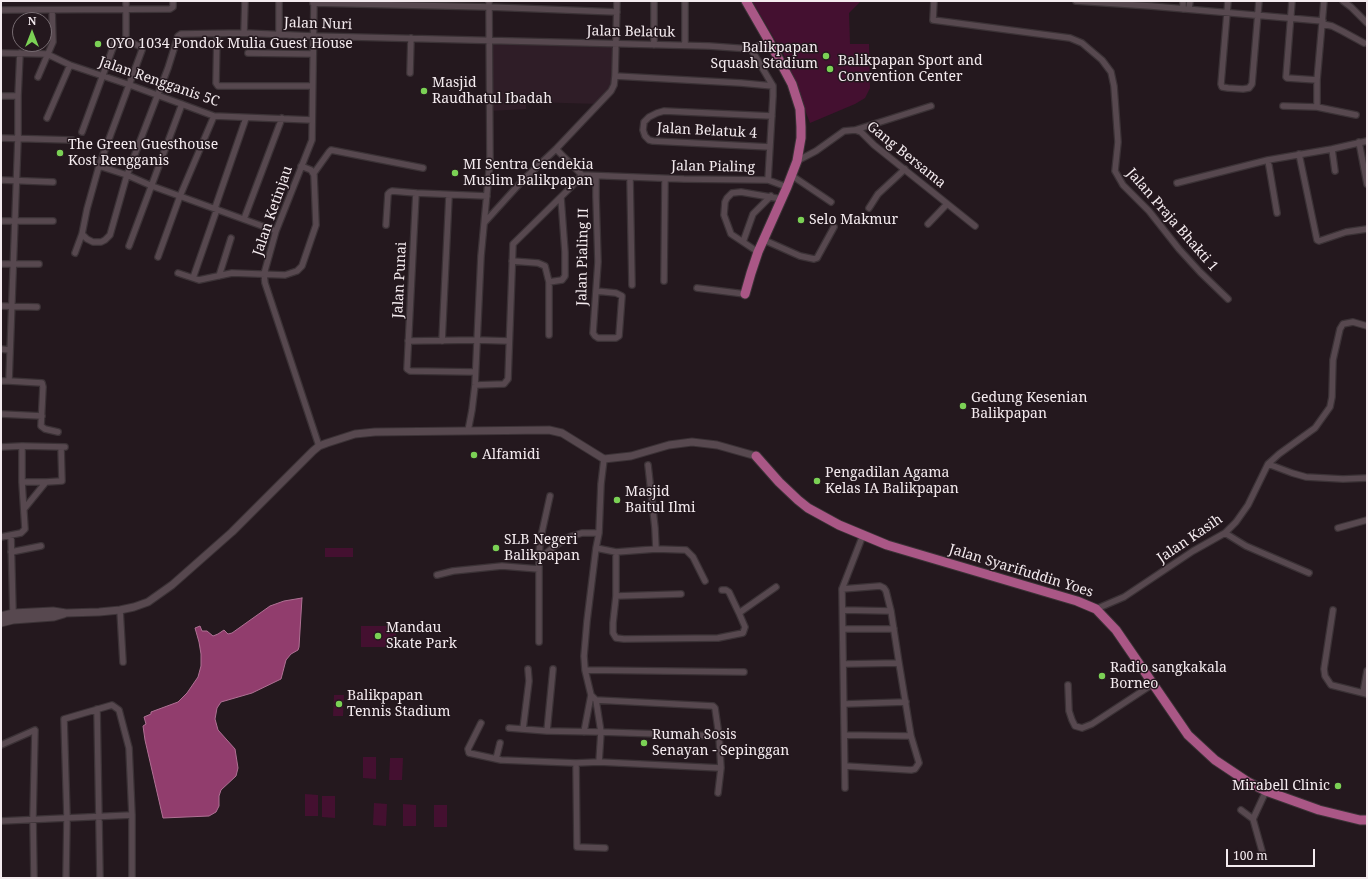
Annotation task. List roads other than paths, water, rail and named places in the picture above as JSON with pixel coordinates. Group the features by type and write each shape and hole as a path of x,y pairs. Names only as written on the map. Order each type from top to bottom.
{"highway":[{"path":"745,294 758,252 797,161 801,138 800,109 790,79 746,1"},
{"name":"Jalan Syarifuddin Yoes","path":"756,456 779,482 808,508 839,525 909,552 1077,601 1096,609 1116,630 1188,734 1215,760 1266,792 1319,810 1360,820 1367,820"}],"street":[{"path":"126,1 126,40"},
{"path":"1,10 170,9 173,7 173,1"},
{"path":"244,33 245,1"},
{"path":"279,1 279,34"},
{"path":"485,222 523,180 556,149 611,91 614,85 615,76 617,1"},
{"path":"654,1 654,44"},
{"path":"685,1 685,45"},
{"name":"Jalan Praja Bhakti 1","path":"934,1 933,20 1070,38 1082,43 1102,60 1111,72 1114,86 1118,142 1115,171 1123,185 1149,211 1200,272 1228,299"},
{"path":"1076,1 1151,4 1183,9 1322,22 1364,43"},
{"path":"1183,1 1183,9"},
{"path":"1189,9 1190,1"},
{"path":"1228,1 1220,84 1222,87 1228,88 1249,88 1252,84 1260,1"},
{"path":"1292,1 1286,77 1317,80"},
{"path":"1317,107 1317,80 1324,1"},
{"path":"1343,1 1367,23"},
{"path":"314,2 490,4 617,12"},
{"name":"Jalan Ketinjau","path":"314,2 312,140 276,231 264,274 265,283 319,446"},
{"path":"468,431 475,384 476,340 490,161 490,4"},
{"path":"38,77 53,42 52,10"},
{"name":"Jalan Nuri","path":"157,96 179,35 244,33 490,41"},
{"path":"217,34 216,83 218,86 312,86"},
{"path":"410,73 411,38"},
{"path":"75,253 82,234 99,166 130,85 142,50 141,47 126,40 118,40 113,44 103,76 82,132"},
{"name":"Jalan Belatuk","path":"490,41 654,44 751,49 769,41"},
{"path":"751,49 773,86"},
{"name":"Jalan Rengganis 5C","path":"1,53 47,54 70,65 214,116 312,120"},
{"path":"8,381 12,306 12,264 18,138 20,53"},
{"path":"248,53 313,54"},
{"path":"47,118 70,65"},
{"path":"615,76 773,86"},
{"name":"Jalan Pialing","path":"582,175 665,179 768,180 773,86"},
{"path":"1,96 18,96"},
{"path":"82,234 93,242 101,242 110,235 127,175 157,96"},
{"path":"129,246 182,104"},
{"path":"855,130 931,106"},
{"path":"1284,106 1317,107 1356,114"},
{"name":"Jalan Belatuk 4","path":"770,147 653,141 649,140 645,136 643,130 644,122 649,117 664,111 772,116"},
{"path":"158,256 180,196 214,116"},
{"path":"192,278 246,118"},
{"path":"244,219 282,118"},
{"name":"Gang Bersama","path":"797,161 816,151 844,131 855,130 861,132 874,145 976,226"},
{"path":"1,138 72,140"},
{"path":"1177,183 1268,160 1332,149 1367,141"},
{"path":"1360,142 1367,184"},
{"path":"475,384 504,384 508,379 513,244 582,175 556,149"},
{"path":"1332,149 1335,170"},
{"path":"178,273 199,280 232,273 284,275 297,271 302,266 316,225 314,173 331,150 423,168"},
{"path":"1299,154 1317,240 1319,241 1346,232 1367,229"},
{"path":"1268,160 1277,213"},
{"path":"99,166 127,175 152,186 276,231"},
{"path":"301,166 311,170 314,173"},
{"path":"869,208 878,194 905,169"},
{"path":"791,175 831,202"},
{"name":"Jalan Pialing II","path":"596,176 598,262 593,333 598,338 614,339 619,336 623,299 622,296 616,293 596,291"},
{"path":"630,178 632,285"},
{"path":"664,281 665,179"},
{"path":"1,180 53,182"},
{"path":"768,180 787,187"},
{"path":"386,225 388,194 392,191 449,196 487,196"},
{"path":"758,252 731,234 727,227 724,215 725,202 732,193 741,192 782,199"},
{"name":"Jalan Punai","path":"416,193 407,370 475,372"},
{"path":"442,341 449,196"},
{"path":"743,242 753,214 771,196"},
{"path":"549,282 562,280 565,276 565,252 560,198"},
{"path":"928,224 948,204"},
{"path":"1,221 53,221"},
{"path":"764,240 800,256 814,259 817,258 834,227"},
{"path":"218,276 231,238"},
{"path":"512,261 542,264 545,266 549,282 549,335"},
{"path":"1,264 40,264"},
{"path":"697,288 745,294"},
{"path":"1,306 37,307"},
{"name":"Jalan Kasih","path":"1096,609 1124,597 1193,551 1225,533 1236,522 1248,506 1268,464 1279,454 1315,428 1330,407 1332,397 1333,360 1340,329 1343,324 1353,322 1367,326"},
{"path":"408,341 509,341"},
{"path":"1,349 9,350"},
{"path":"1,381 42,384 42,427 58,432"},
{"path":"1,414 42,416"},
{"path":"1,616 13,613 53,611 66,613 120,610 148,602 172,585 232,532 298,465 319,446 340,438 366,432 544,430 562,433 604,459 631,456 669,445 692,442 717,445 756,456"},
{"path":"1,537 21,533 25,529 22,482 22,446"},
{"path":"1,447 63,447 62,481 22,482"},
{"path":"584,732 591,695 585,670 584,656 586,621 596,548 600,533 601,484 604,459"},
{"path":"1268,464 1292,473 1306,476 1343,479 1367,478"},
{"path":"648,465 656,549"},
{"path":"24,509 46,482"},
{"path":"539,642 540,541 550,496"},
{"path":"1338,528 1367,520"},
{"path":"539,560 555,546 569,537 582,533 600,533"},
{"path":"1225,533 1246,546 1309,573"},
{"path":"11,535 13,613"},
{"path":"845,788 842,589 863,535"},
{"path":"11,552 41,546"},
{"path":"596,548 616,552 656,549 686,550 693,556 705,581"},
{"path":"616,552 616,596 613,633 616,638 718,638 743,633 745,627 729,592 722,590"},
{"path":"437,576 453,571 502,566 539,569"},
{"path":"842,589 880,586 886,591 891,610 911,736 919,762 915,769 911,770 845,766"},
{"path":"739,613 776,587"},
{"path":"616,596 681,594"},
{"path":"120,610 123,662"},
{"path":"843,610 891,610"},
{"path":"1333,610 1324,669 1325,676 1331,685 1365,694 1367,671"},
{"path":"1,623 13,620 54,617 66,613"},
{"path":"843,629 894,629"},
{"path":"844,664 899,663"},
{"path":"523,729 529,681 528,669"},
{"path":"547,731 553,670"},
{"path":"585,670 744,672"},
{"path":"1068,685 1069,711 1075,726 1082,728 1092,724 1153,684"},
{"path":"591,695 596,700 601,732 599,762"},
{"path":"596,700 712,706 715,708 719,736 720,768 718,793"},
{"path":"844,704 906,702"},
{"path":"66,878 67,817 64,719 112,705 119,710 129,748 132,815 132,878"},
{"path":"97,709 100,878"},
{"path":"481,723 468,751 469,753 496,759 720,768"},
{"path":"509,728 547,731 719,736"},
{"path":"1,745 35,730 33,818 34,878"},
{"path":"845,735 911,736"},
{"path":"496,759 500,743"},
{"path":"576,763 577,847 605,848"},
{"path":"1253,819 1266,792"},
{"path":"1241,810 1253,819 1262,851"},
{"path":"1,820 132,815"}],"place":[{"name":"OYO 1034 Pondok Mulia Guest House","path":"98,44"},
{"name":"Balikpapan Squash Stadium","path":"826,56"},
{"name":"Balikpapan Sport and Convention Center","path":"830,69"},
{"name":"Masjid Raudhatul Ibadah","path":"424,91"},
{"name":"The Green Guesthouse Kost Rengganis","path":"60,153"},
{"name":"MI Sentra Cendekia Muslim Balikpapan","path":"455,173"},
{"name":"Selo Makmur","path":"801,220"},
{"name":"Gedung Kesenian Balikpapan","path":"963,406"},
{"name":"Alfamidi","path":"474,455"},
{"name":"Pengadilan Agama Kelas IA Balikpapan","path":"817,481"},
{"name":"Masjid Baitul Ilmi","path":"617,500"},
{"name":"SLB Negeri Balikpapan","path":"496,548"},
{"name":"Mandau Skate Park","path":"378,636"},
{"name":"Radio sangkakala Borneo","path":"1102,676"},
{"name":"Balikpapan Tennis Stadium","path":"339,704"},
{"name":"Rumah Sosis Senayan - Sepinggan","path":"644,743"},
{"name":"Mirabell Clinic","path":"1338,786"}]}
